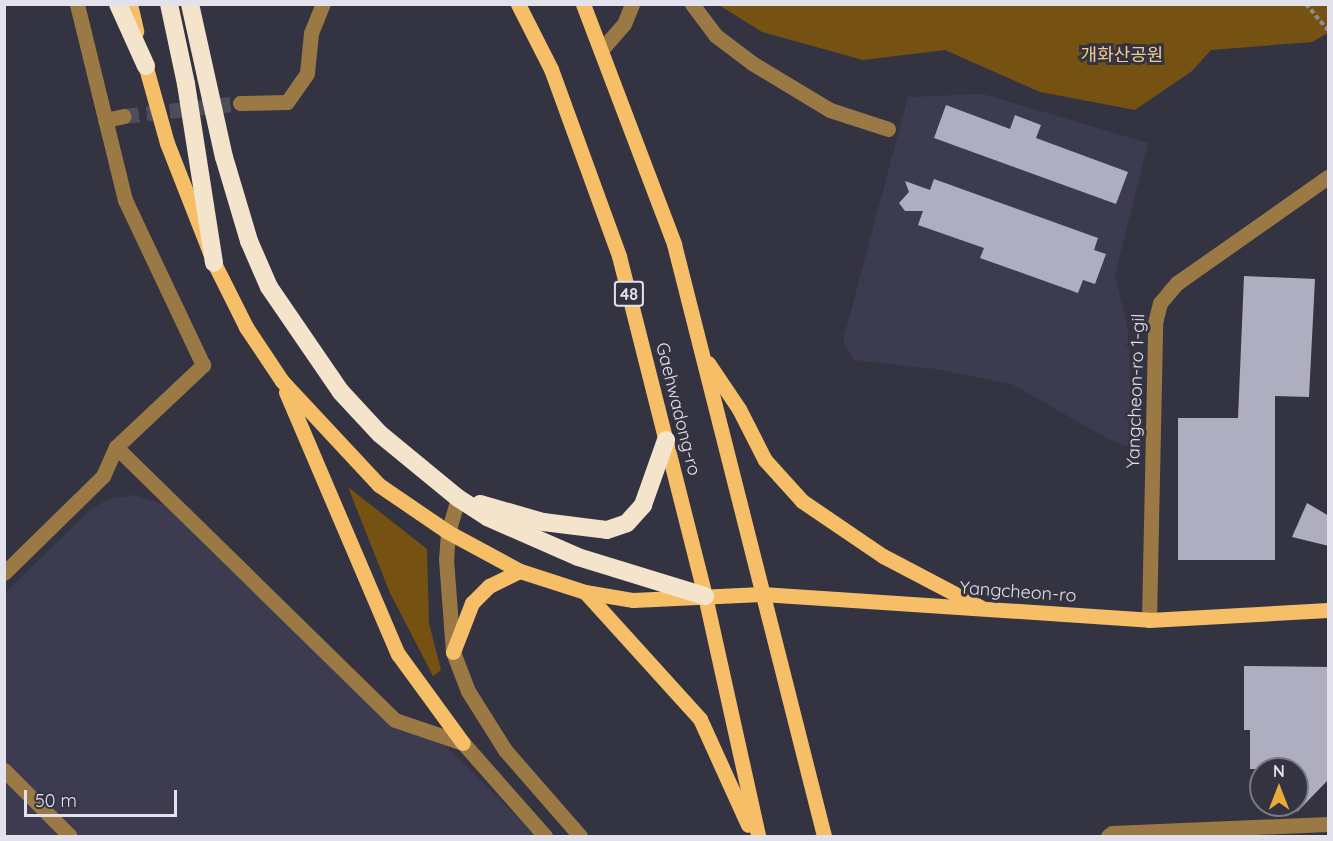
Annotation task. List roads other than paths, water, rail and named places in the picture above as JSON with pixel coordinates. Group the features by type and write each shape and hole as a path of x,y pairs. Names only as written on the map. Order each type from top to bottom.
{"highway":[{"path":"118,4 146,66"},
{"path":"169,4 186,84 214,263"},
{"path":"190,4 224,157 249,242 269,287 341,392 380,434 458,498 530,539 705,596"},
{"path":"458,498 543,522 608,530 627,523 644,505 666,440"}],"main road":[{"path":"130,4 167,143 214,263 246,327 282,381 398,654 463,743"},
{"name":"Gaehwadong-ro","path":"518,4 551,69 619,256 705,596 756,837"},
{"name":"Gaehwadong-ro","path":"583,4 602,49 674,244 824,837"},
{"path":"701,352 739,409 765,459 802,501 883,556 985,609"},
{"name":"Yangcheon-ro","path":"282,381 371,478 448,532 520,571 585,592 633,600 762,594 1149,620 1329,610"},
{"path":"453,652 472,603 489,586 520,571"},
{"path":"585,592 700,719 756,837"}],"street":[{"path":"4,573 103,476 116,447 203,365 125,200 77,4"},
{"path":"240,103 287,102 307,73 311,33 323,4"},
{"path":"602,49 624,24 632,4"},
{"path":"692,4 715,35 752,63 830,110 888,129"},
{"path":"105,120 124,116"},
{"name":"Yangcheon-ro 1-gil","path":"1149,620 1155,323 1160,303 1177,283 1329,177"},
{"path":"116,447 395,720 463,743 545,837"},
{"path":"458,498 448,532 447,608 453,652 468,691 505,750 580,837"},
{"path":"4,770 70,837"},
{"path":"1108,837 1112,833 1329,824"}],"tunnel":[{"path":"124,116 240,103"}],"park label":[{"name":"개화산공원","path":"1122,55"}]}
